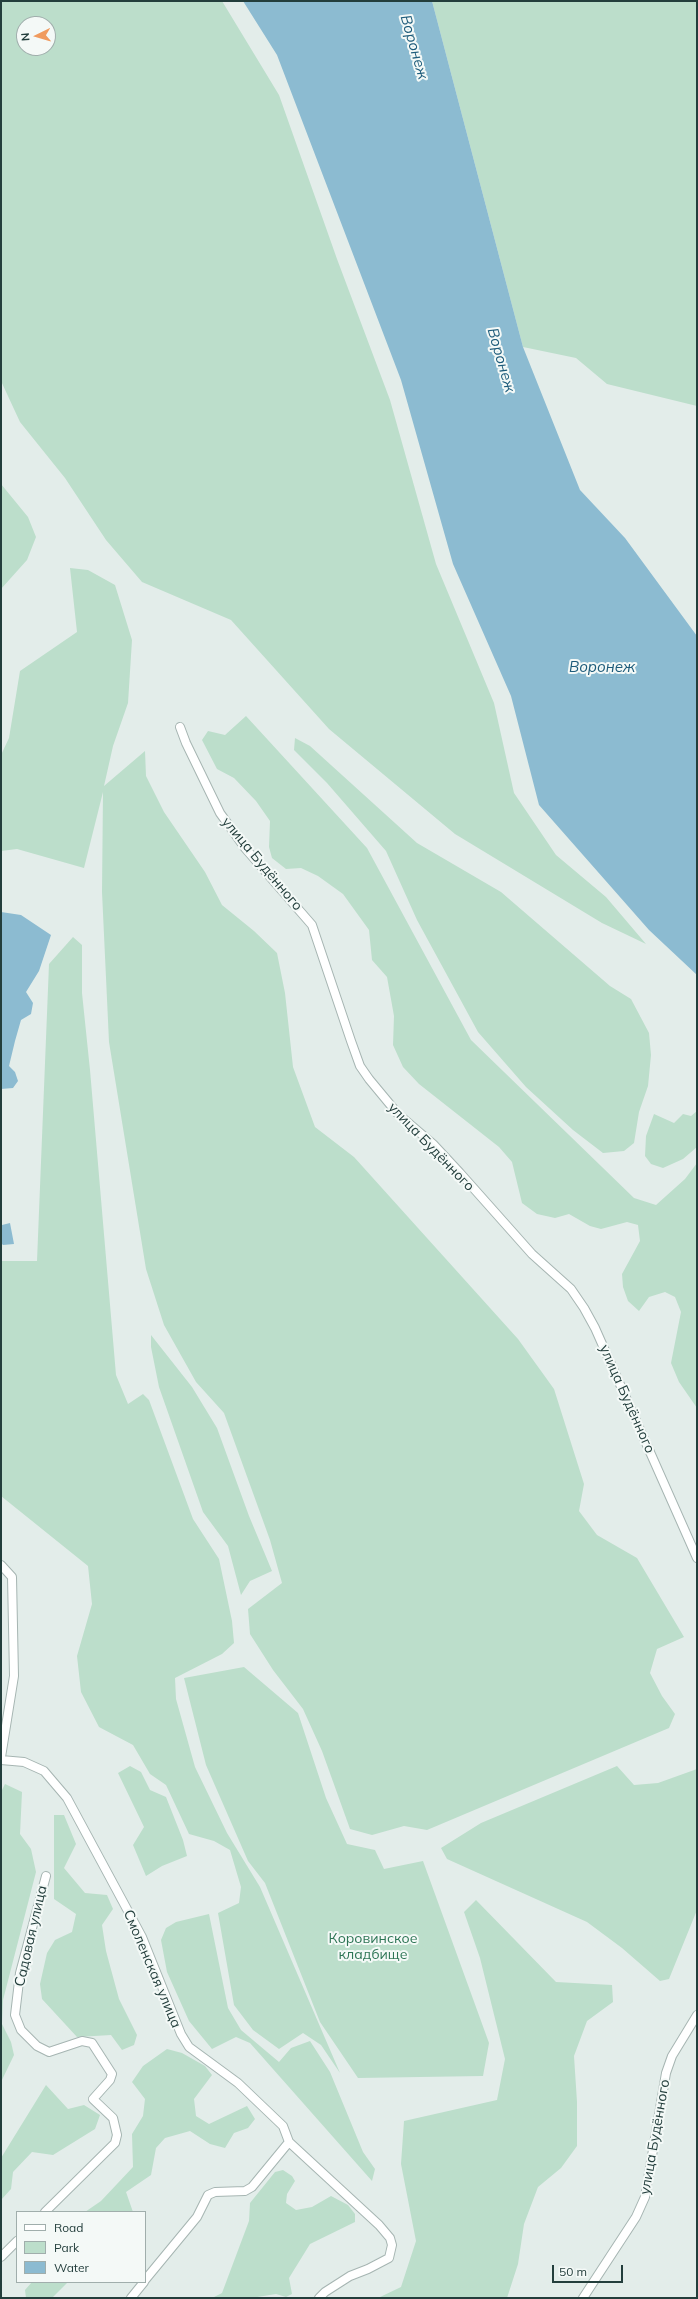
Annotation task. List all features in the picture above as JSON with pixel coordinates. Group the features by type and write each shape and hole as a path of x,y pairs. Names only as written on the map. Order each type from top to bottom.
{"street":[{"name":"улица Будённого","path":"180,727 186,743 220,813 245,848 312,925 360,1066 368,1079 398,1114 433,1144 532,1254 571,1289 584,1308 595,1328 697,1558"},
{"path":"1,1565 12,1577 14,1676 1,1758"},
{"name":"Смоленская улица","path":"1,1758 24,1762 44,1771 67,1798 142,1937 181,2034 189,2047 238,2082 283,2126 289,2142 380,2225 390,2238 392,2245 389,2258 350,2276 325,2292 319,2298"},
{"name":"Садовая улица","path":"46,1876 20,1973 15,2015 21,2030 37,2046 48,2052 82,2041 92,2043 112,2074 110,2080 93,2099 113,2118 117,2135 115,2143 46,2211"},
{"name":"улица Будённого","path":"583,2298 636,2217 645,2197 666,2073 672,2056 697,2015"},
{"path":"146,2279 197,2217 208,2195 215,2192 245,2191 252,2188 289,2142"},
{"path":"1,2257 16,2242"},
{"path":"131,2298 142,2283"}],"green space":[{"path":"1,1 222,1 279,95 337,259 390,400 436,564 494,703 514,793 556,855 606,897 646,944 602,923 455,834 329,729 231,620 142,582 106,540 65,478 20,422 1,381"},
{"path":"432,1 697,1 697,406 607,384 576,358 523,347"},
{"path":"1,484 28,517 36,537 27,560 1,589"},
{"path":"70,568 88,570 115,585 132,640 128,703 113,746 104,786 145,751 146,776 164,812 205,872 222,905 254,931 277,953 285,993 293,1067 315,1127 354,1157 518,1339 554,1389 584,1484 579,1511 597,1535 637,1558 684,1637 657,1649 650,1673 662,1696 675,1714 669,1728 427,1830 404,1826 372,1835 350,1829 322,1751 303,1709 273,1670 250,1634 248,1609 282,1583 270,1540 224,1413 196,1382 164,1325 146,1269 109,1042 102,892 103,792 84,868 17,849 1,851 1,755 9,738 20,671 77,632"},
{"path":"246,716 367,848 471,1040 634,1198 656,1205 685,1179 697,1163 697,1408 679,1382 671,1363 681,1312 675,1297 665,1292 649,1297 639,1311 628,1301 623,1287 622,1274 640,1241 638,1225 627,1222 601,1229 590,1226 569,1214 555,1218 537,1214 522,1203 512,1162 499,1147 419,1084 403,1067 393,1045 394,1016 387,977 372,960 369,930 343,894 318,876 301,868 286,869 272,858 269,847 270,821 256,801 234,778 217,769 202,740 208,731 225,735"},
{"path":"295,738 310,746 417,843 501,892 610,986 631,999 649,1033 651,1055 648,1086 639,1112 634,1143 624,1151 603,1153 573,1130 526,1087 478,1032 417,920 386,851 327,783 294,750"},
{"path":"73,937 82,945 82,993 116,1375 128,1404 143,1394 149,1400 193,1519 219,1559 232,1621 234,1643 222,1654 175,1678 176,1699 195,1767 227,1833 260,1887 340,2073 321,2045 303,2033 279,2049 253,2030 234,2005 218,1913 239,1903 241,1887 230,1850 214,1841 189,1834 166,1785 150,1774 133,1745 99,1727 81,1692 77,1656 92,1604 88,1566 1,1496 1,1261 37,1261 49,964"},
{"path":"697,1111 697,1147 683,1159 663,1168 651,1164 645,1156 646,1136 654,1114 674,1123 683,1114 691,1116"},
{"path":"151,1335 192,1387 217,1428 249,1516 272,1571 250,1581 241,1595 228,1546 203,1512 159,1387 151,1347"},
{"name":"Коровинское кладбище","path":"244,1667 298,1713 326,1798 347,1844 375,1850 384,1869 423,1861 489,2043 483,2076 358,2078 320,2022 265,1883 248,1861 206,1765 184,1678"},
{"path":"130,1766 141,1772 150,1790 166,1797 183,1840 187,1856 162,1866 146,1876 133,1845 144,1827 118,1773"},
{"path":"617,1766 634,1785 658,1783 697,1769 697,1910 669,1979 660,1981 622,1948 587,1922 447,1859 441,1848 481,1823"},
{"path":"5,1784 22,1792 20,1834 31,1849 36,1872 3,2000 2,2024 11,2042 14,2055 1,2082 1,1792"},
{"path":"54,1815 64,1815 76,1844 64,1868 85,1893 107,1895 113,1909 102,1925 106,1951 119,1999 137,2035 134,2045 122,2050 111,2035 77,2037 42,1999 40,1984 47,1953 55,1940 72,1932 76,1914 54,1899"},
{"path":"476,1900 556,1982 612,1985 613,2002 587,2021 574,2056 577,2102 577,2146 561,2168 538,2187 524,2224 518,2264 507,2298 378,2298 401,2287 416,2241 401,2164 404,2121 497,2100 505,2059 480,1958 464,1912"},
{"path":"209,1914 228,2008 241,2030 279,2062 291,2048 310,2041 330,2072 363,2152 375,2169 372,2181 250,2043 236,2037 212,2049 189,2021 167,1972 161,1940 166,1928 176,1922"},
{"path":"167,2049 182,2053 205,2066 212,2075 194,2099 196,2116 209,2124 247,2106 255,2119 248,2128 234,2133 225,2148 210,2144 190,2131 165,2138 156,2148 151,2175 126,2192 133,2211 86,2211 101,2201 133,2167 132,2134 143,2116 145,2099 132,2082 143,2066"},
{"path":"46,2085 68,2109 84,2105 100,2115 95,2129 53,2155 32,2152 13,2172 11,2189 1,2200 1,2158"},
{"path":"283,2170 292,2176 295,2181 287,2194 286,2203 296,2210 312,2207 331,2196 348,2205 355,2214 355,2222 310,2244 289,2278 292,2294 286,2297 276,2294 251,2298 212,2298 222,2293 249,2221 250,2203 275,2172"},
{"path":"31,2283 67,2283 52,2298 26,2298 25,2290"}],"water":[{"name":"Воронеж","path":"243,1 432,1 523,347 580,490 625,538 697,636 697,975 649,930 539,805 511,696 453,564 401,380 277,55"},
{"path":"1,912 21,915 51,935 39,971 26,992 33,1003 31,1014 21,1020 9,1066 15,1072 18,1081 13,1088 1,1089"},
{"path":"1,1219 2,1225 10,1223 14,1244 3,1245 1,1243"}]}
